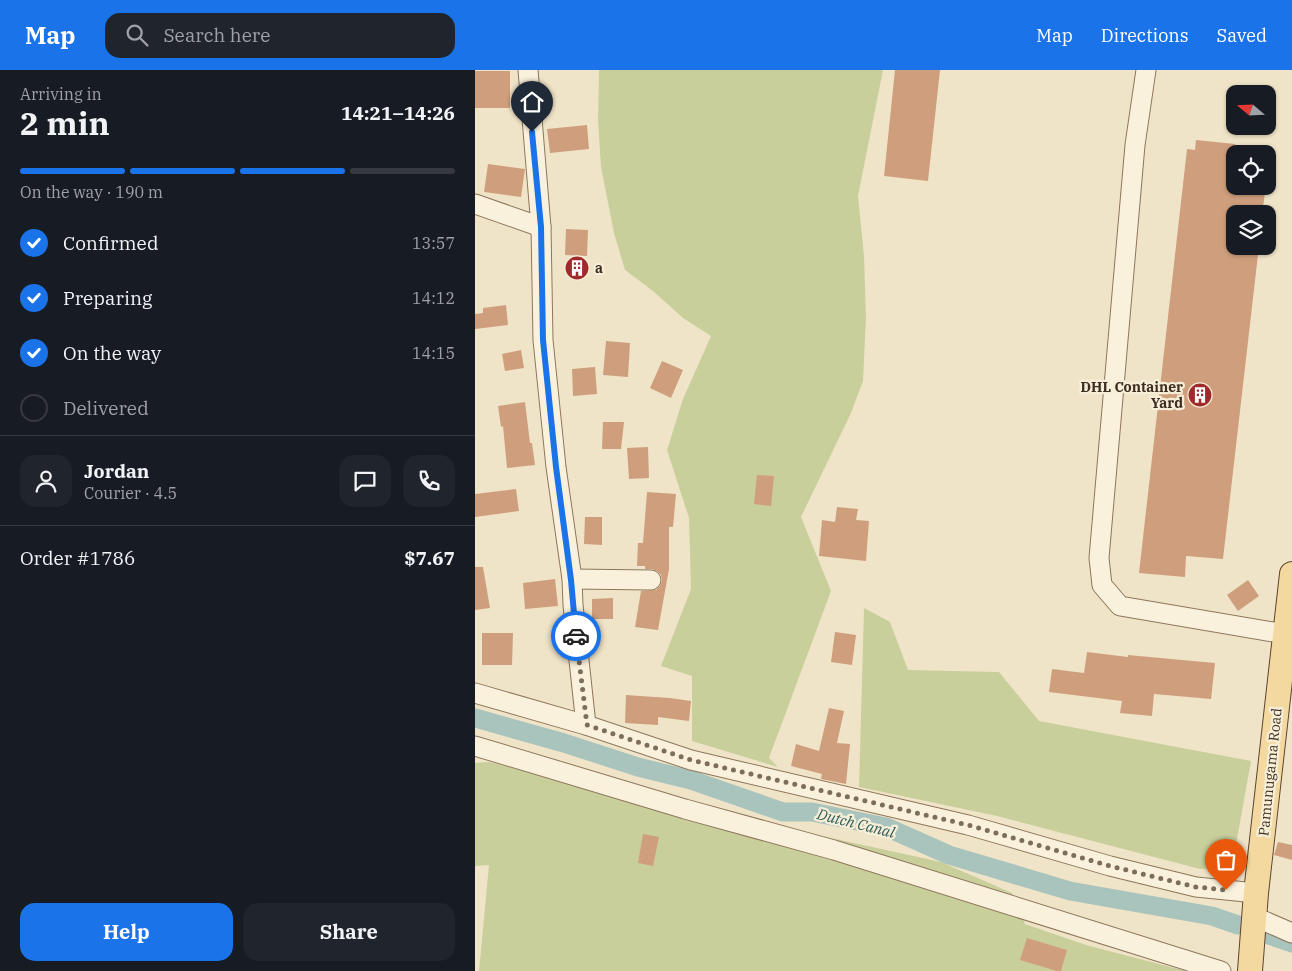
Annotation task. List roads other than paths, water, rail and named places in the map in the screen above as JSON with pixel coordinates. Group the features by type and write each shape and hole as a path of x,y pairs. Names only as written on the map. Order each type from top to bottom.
{"main road":[{"name":"Pamunugama Road","path":"1250,971 1256,893 1292,574"}],"street":[{"path":"528,70 541,227 543,340 556,467 587,725"},
{"path":"1146,70 1135,145 1099,558 1102,585 1120,606 1285,634"},
{"path":"475,204 541,227"},
{"path":"571,580 651,580"},
{"path":"475,693 587,725 691,760 968,825 1110,866 1196,887 1256,893"},
{"path":"475,746 685,809 834,850 1221,971"},
{"path":"1255,917 1292,933"}],"waterway":[{"name":"Dutch Canal","path":"475,718 564,743 638,767 691,780 783,812 812,812 886,827 949,855 1070,891 1212,916 1238,925"},
{"name":"Dutch Canal","path":"1269,935 1292,943"}],"place":[{"name":"a","path":"577,268"},
{"name":"DHL Container Yard","path":"1200,395"}]}
